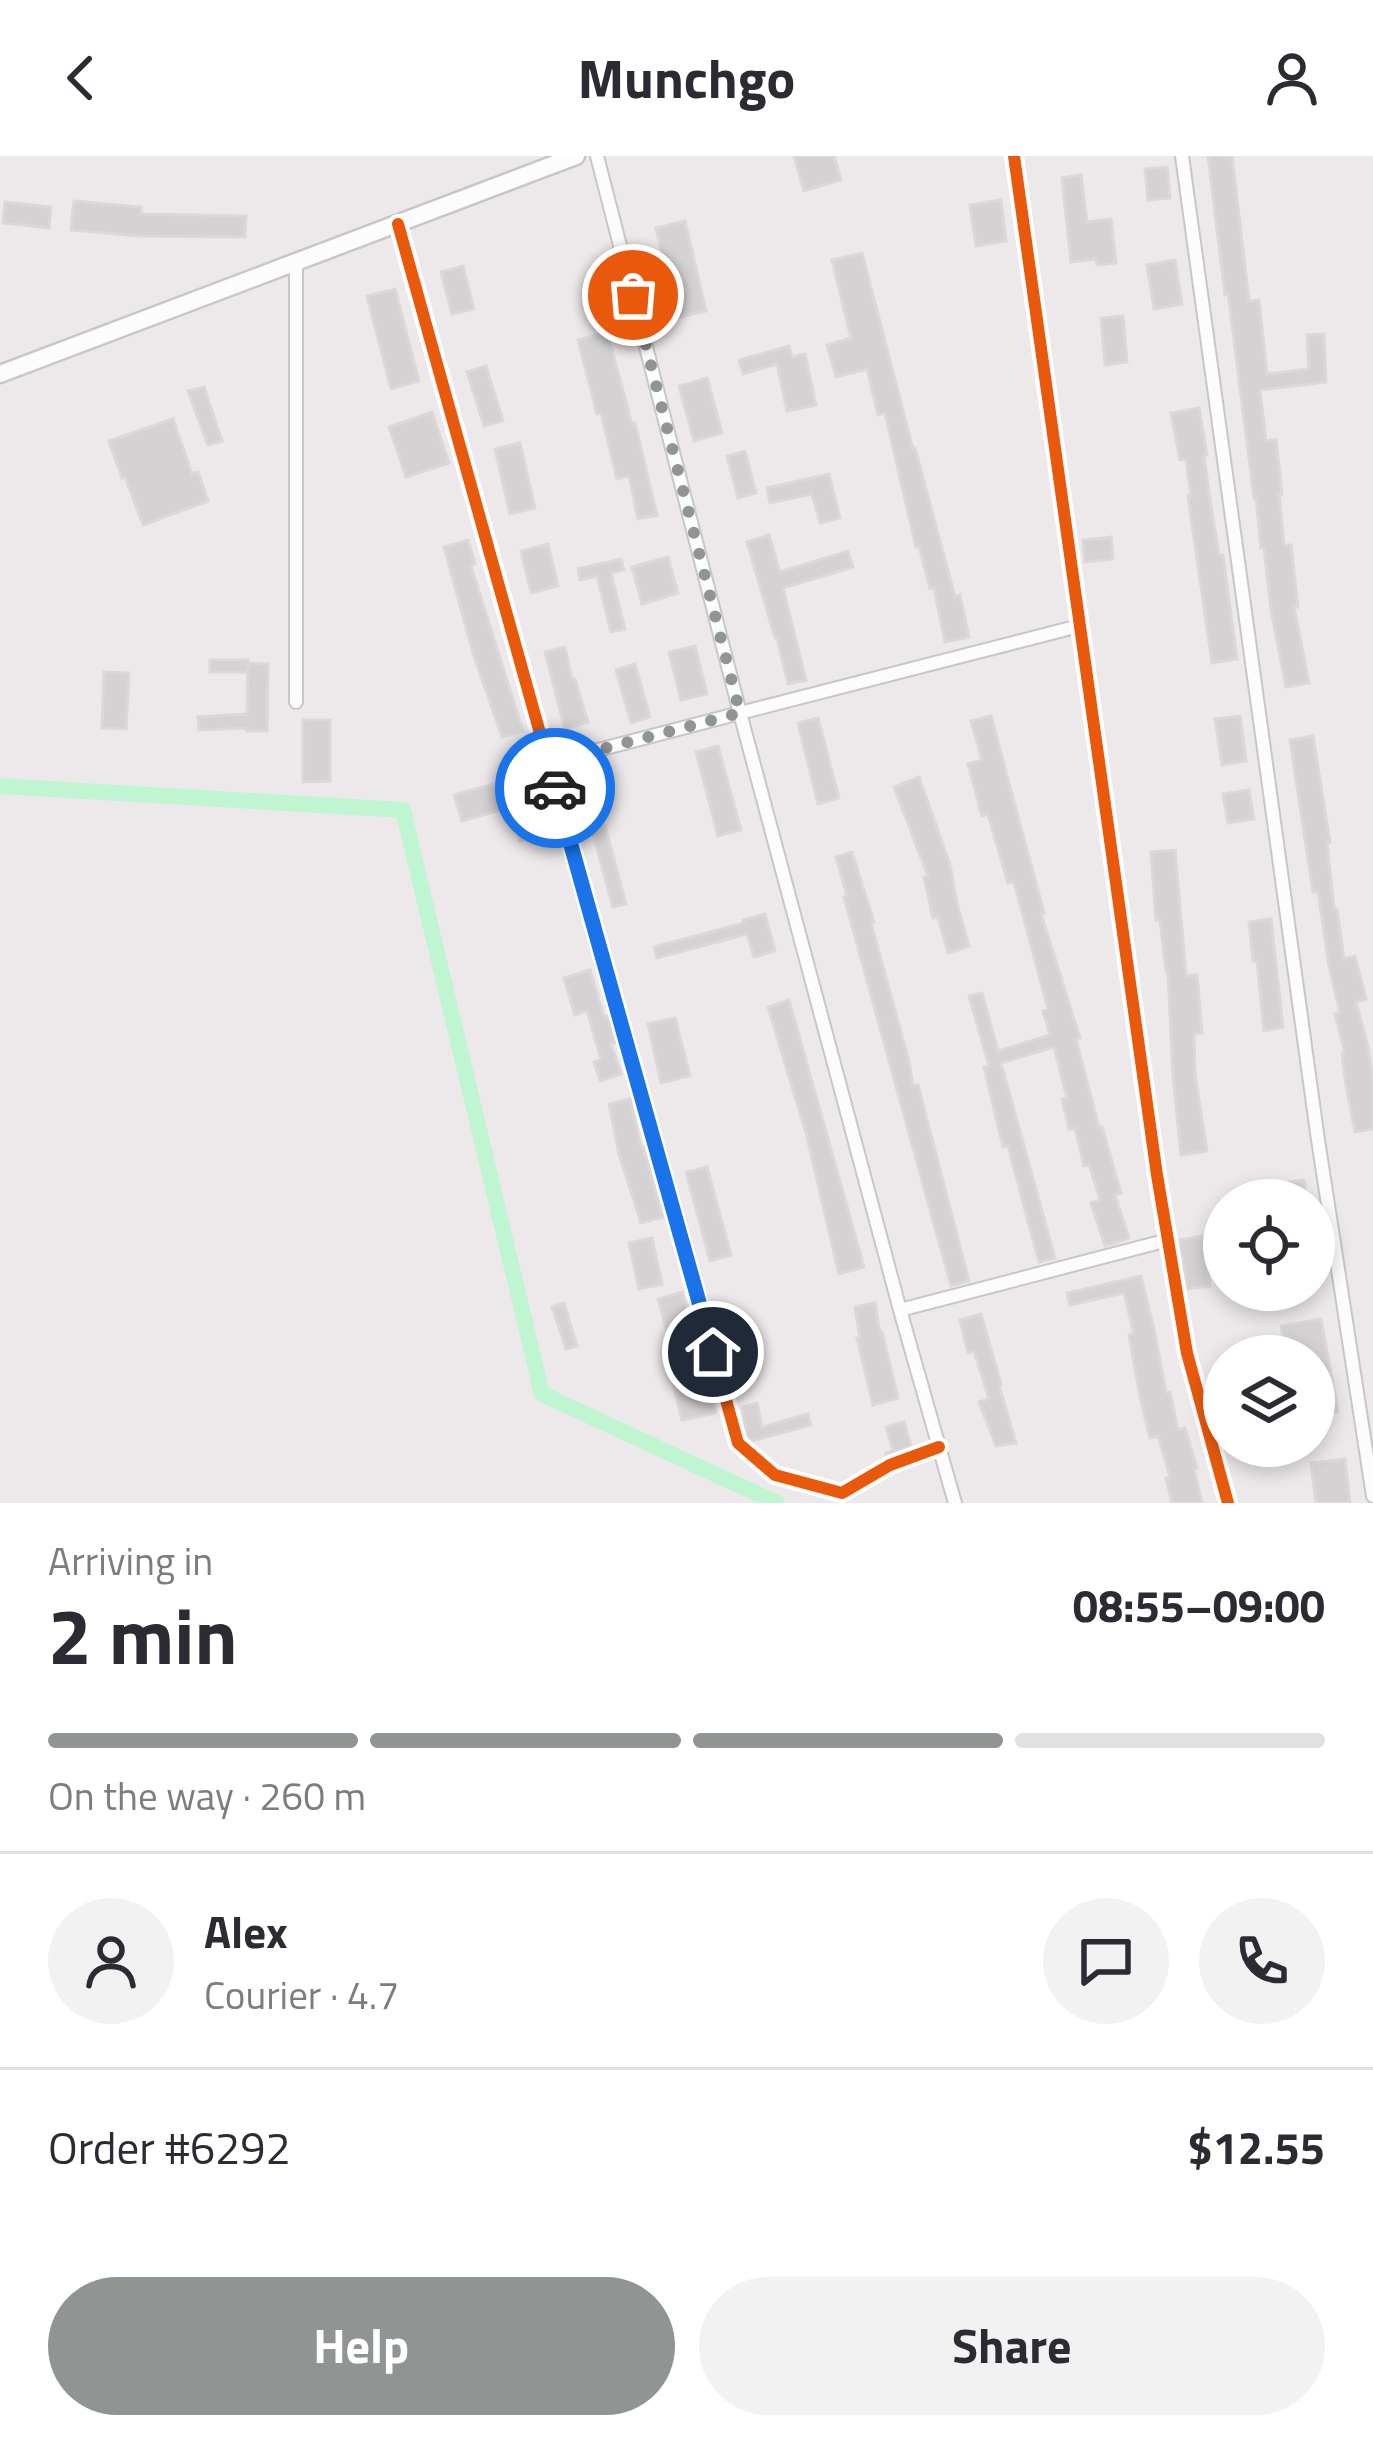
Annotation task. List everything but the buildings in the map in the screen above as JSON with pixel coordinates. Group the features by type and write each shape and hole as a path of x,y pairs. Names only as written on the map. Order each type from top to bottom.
{"street":[{"path":"0,374 576,156"},
{"path":"597,156 740,713 955,1503"},
{"path":"1014,156 1168,1240 1187,1353 1228,1503"},
{"path":"1181,156 1318,1140 1373,1496"},
{"path":"398,224 738,1443 775,1475 842,1492 890,1466 939,1448"},
{"path":"296,262 296,702"},
{"path":"548,763 1079,626"},
{"path":"900,1310 1168,1240"}],"waterway":[{"path":"0,786 403,810 542,1394 777,1503"}],"cycle path":[{"path":"1014,156 1157,1175 1187,1353 1228,1503"},
{"path":"398,224 738,1443 775,1475 842,1493 890,1465 939,1447"}],"way so far":[{"path":"555,788 548,763 740,713 633,295"}],"route":[{"path":"555,788 713,1352"}]}
